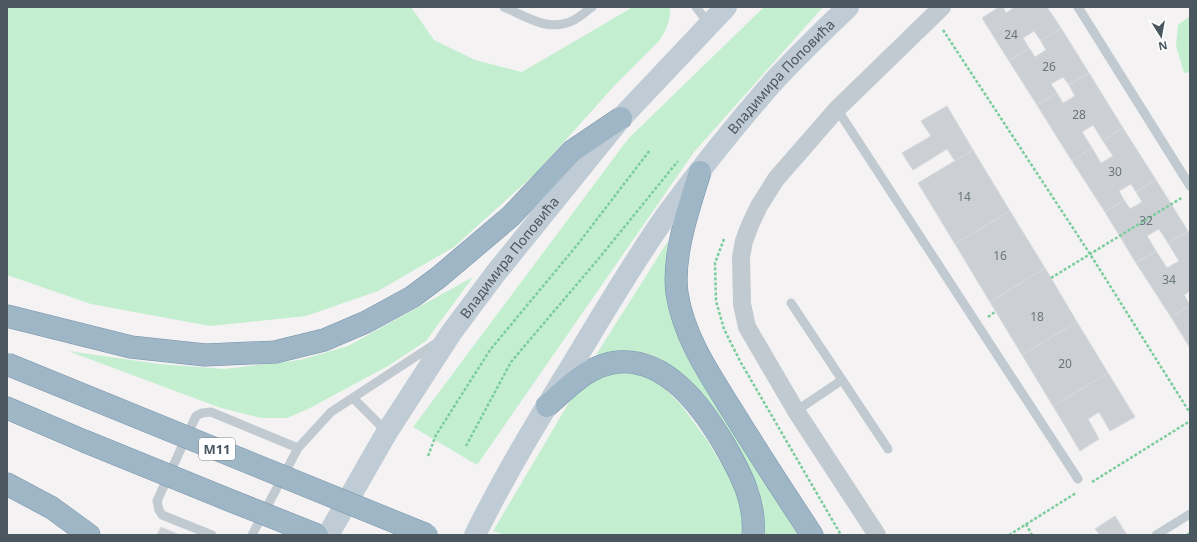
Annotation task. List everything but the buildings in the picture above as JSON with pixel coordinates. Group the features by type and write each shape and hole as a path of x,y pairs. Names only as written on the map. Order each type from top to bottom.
{"highway":[{"path":"7,316 131,347 205,355 275,352 324,340 366,322 412,297 439,277 511,216 572,151 621,118"},
{"path":"700,172 686,217 681,241 677,272 677,292 681,309 693,343 715,382 812,535"},
{"path":"547,406 589,371 611,363 628,362 647,366 664,375 680,386 694,401 714,428 737,467 746,484 752,506 754,535"},
{"name":"M11","path":"7,364 427,535"},
{"path":"7,408 317,535"},
{"path":"7,484 52,508 89,535"}],"main road":[{"name":"Владимира Поповића","path":"328,535 387,432 451,333 495,274 621,118 726,7"},
{"name":"Владимира Поповића","path":"475,535 519,453 547,406 622,282 668,213 740,120 774,81 848,7"}],"street":[{"path":"877,535 796,411 747,326 742,304 741,257 744,240 750,225 776,179 837,109 937,11"}],"lane":[{"path":"504,7 541,24 555,26 565,24 575,19 592,7"},
{"path":"696,7 709,24"},
{"path":"1078,7 1190,186"},
{"path":"837,109 1078,479"},
{"path":"791,303 888,449"},
{"path":"252,535 298,448 331,412 451,333"},
{"path":"796,411 842,380"},
{"path":"353,398 387,432"},
{"path":"212,535 162,515 157,501 196,416 202,413 211,412 298,448"},
{"path":"1156,535 1190,514"}],"path":[{"path":"937,11 1190,413"},
{"path":"428,456 436,436 490,350 578,244 650,150"},
{"path":"466,446 511,362 600,257 678,161"},
{"path":"1051,278 1185,196"},
{"path":"724,238 715,263 716,301 724,329 744,368 841,535"},
{"path":"1092,483 1190,421"},
{"path":"1009,535 1078,491"},
{"path":"1026,524 1032,535"}],"green space":[{"path":"7,7 411,7 434,40 475,60 522,72 633,7 670,7 670,17 658,42 615,85 536,173 454,247 378,291 306,316 210,326 91,304 7,275"},
{"path":"764,7 823,7 694,152 477,465 413,427 628,139"},
{"path":"1190,16 1190,72 1184,73 1176,46 1178,25"},
{"path":"668,241 666,287 802,535 765,535 764,518 756,482 708,405 688,380 677,370 664,361 639,352 622,351 596,355"},
{"path":"473,277 426,341 388,366 308,409 287,418 261,418 221,408 68,351 159,364 224,369 300,360 348,346"},
{"path":"639,372 658,382 681,405 707,440 740,497 744,535 506,535 493,531 574,394 607,373"}]}
